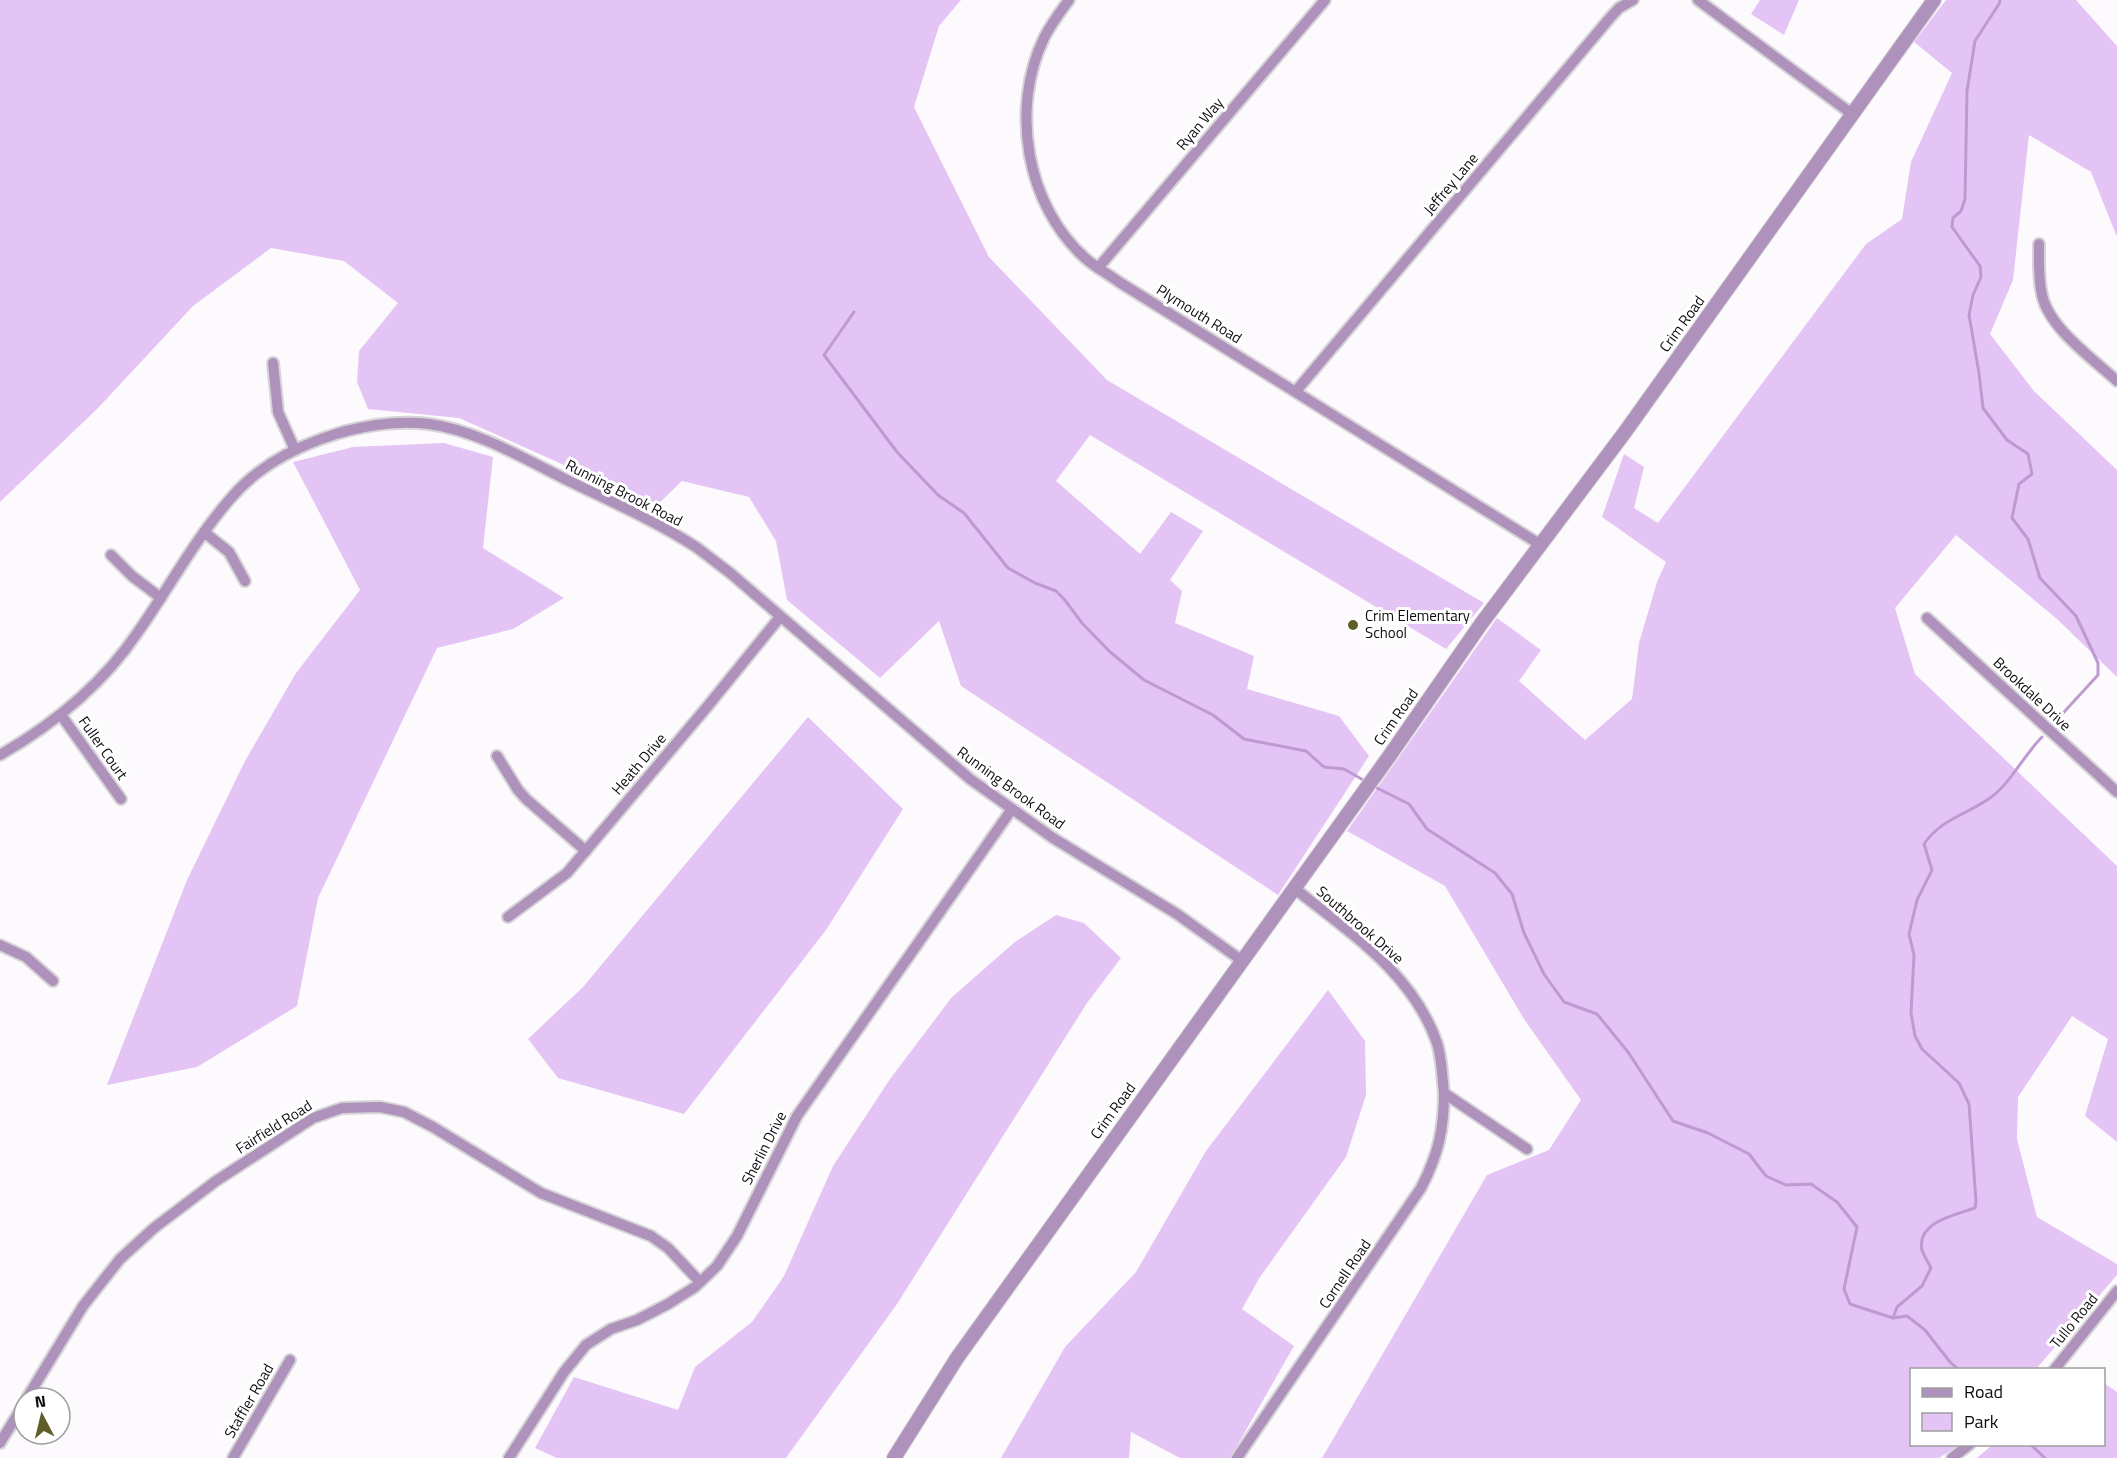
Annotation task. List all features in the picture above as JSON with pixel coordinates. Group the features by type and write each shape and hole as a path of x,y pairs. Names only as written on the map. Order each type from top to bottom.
{"street":[{"name":"Plymouth Road","path":"1069,0 1051,25 1038,52 1029,83 1025,118 1029,154 1039,190 1069,241 1098,268 1541,545"},
{"name":"Ryan Way","path":"1098,268 1325,0"},
{"name":"Jeffrey Lane","path":"1296,391 1609,19 1619,8 1633,0"},
{"path":"1698,0 1852,114"},
{"name":"Crim Road","path":"894,1458 957,1358 1379,770 1481,624 1629,427 1934,0"},
{"path":"2039,244 2040,284 2046,308 2068,335 2117,381"},
{"path":"273,363 278,412 295,450"},
{"name":"Running Brook Road","path":"0,754 21,743 61,715 112,666 137,634 204,532 232,496 245,484 271,464 316,440 372,427 427,424 449,428 517,454 697,548 729,572 970,779 1053,838 1177,914 1241,960"},
{"path":"204,532 229,552 245,581"},
{"path":"111,555 132,576 161,598"},
{"name":"Heath Drive","path":"508,917 556,883 586,851 780,617"},
{"name":"Brookdale Drive","path":"1927,618 2117,792"},
{"name":"Fuller Court","path":"61,715 120,799"},
{"path":"497,756 526,799 586,851"},
{"name":"Sherlin Drive","path":"509,1458 564,1372 586,1345 611,1329 638,1320 668,1304 700,1282 717,1266 728,1251 797,1116 1012,809"},
{"name":"Southbrook Drive","path":"1294,888 1378,956 1406,985 1424,1010 1437,1044 1444,1093"},
{"path":"0,945 26,957 53,981"},
{"path":"1444,1093 1527,1149"},
{"name":"Cornell Road","path":"1237,1458 1421,1188 1434,1162 1442,1128 1444,1093"},
{"name":"Fairfield Road","path":"34,1386 83,1306 120,1259 154,1228 216,1181 313,1118 342,1108 380,1107 404,1112 433,1126 541,1193 651,1236 675,1254 700,1282"},
{"name":"Tullo Road","path":"2056,1368 2117,1291"},
{"name":"Staffler Road","path":"233,1458 290,1360"},
{"path":"0,1443 12,1424"},
{"path":"1952,1458 1967,1446"}],"green space":[{"path":"0,0 961,0 939,26 914,107 989,257 1107,380 1484,603 1446,649 1090,435 1056,481 1140,554 1171,512 1203,531 1170,580 1182,591 1175,623 1254,656 1247,689 1339,716 1369,756 1278,895 961,686 939,621 880,678 787,600 776,541 749,497 682,481 656,506 459,418 368,409 357,382 359,351 398,303 344,261 271,248 193,306 98,408 0,502"},
{"path":"1760,0 1799,0 1784,35 1751,14"},
{"path":"1946,0 2076,0 2117,46 2117,237 2091,172 2029,135 2013,280 1990,334 2034,391 2117,470 2117,677 2057,619 1956,535 1895,608 1915,674 2117,866 2117,1142 2085,1116 2108,1039 2072,1016 2018,1097 2017,1139 2037,1217 2117,1264 2117,1275 2037,1368 1910,1368 1910,1446 1957,1446 1939,1458 1322,1458 1487,1175 1549,1150 1581,1100 1524,1019 1445,886 1347,831 1497,618 1541,650 1519,681 1585,740 1632,699 1639,643 1657,582 1666,562 1602,517 1624,454 1644,467 1634,508 1658,523 1866,244 1902,219 1911,162 1952,73 1914,42"},
{"path":"444,443 493,457 483,548 564,598 513,629 437,648 318,898 297,1006 197,1067 107,1085 187,880 245,761 296,673 360,590 293,462 353,447"},
{"path":"808,717 903,809 826,930 684,1114 558,1078 528,1039 583,987"},
{"path":"1056,915 1084,923 1121,958 1087,1003 897,1304 786,1458 557,1458 535,1448 574,1377 678,1410 695,1367 752,1322 784,1276 833,1166 890,1079 952,997 1015,942"},
{"path":"1328,990 1365,1041 1366,1095 1346,1157 1260,1277 1242,1309 1294,1346 1230,1458 1180,1458 1131,1432 1129,1458 1001,1458 1065,1347 1136,1272 1206,1151"},
{"path":"2105,1384 2117,1392 2117,1458 1977,1458 1991,1446 2105,1446"}],"waterway":[{"path":"2000,0 1975,41 1967,91 1965,199 1961,211 1953,218 1952,227 1980,266 1981,277 1973,295 1969,315 1983,408 2007,440 2028,454 2032,474 2019,484 2012,518 2028,539 2040,578 2076,616 2098,663 2098,675 2053,724"},
{"path":"854,312 824,355 897,452 938,495 964,513 1008,568 1035,583 1056,591 1109,651 1144,680 1213,715 1244,739 1306,751 1324,767 1344,769 1365,781"},
{"path":"1893,1318 1897,1307 1922,1286 1931,1268 1922,1250 1925,1233 1939,1221 1975,1208 1976,1201 1969,1104 1959,1083 1922,1049 1915,1036 1911,1013 1914,955 1909,934 1917,900 1932,870 1924,844 1946,823 1981,804 1997,792 2042,737"},
{"path":"1373,786 1409,804 1427,829 1495,873 1512,894 1524,933 1544,974 1564,1002 1597,1014 1628,1052 1673,1121 1708,1133 1749,1154 1766,1176 1786,1185 1811,1184 1837,1202 1857,1227 1844,1289 1850,1304 1893,1318 1907,1316 1925,1330 1957,1368"},
{"path":"2032,1446 2045,1458"}],"place":[{"name":"Crim Elementary School","path":"1353,625"}]}
